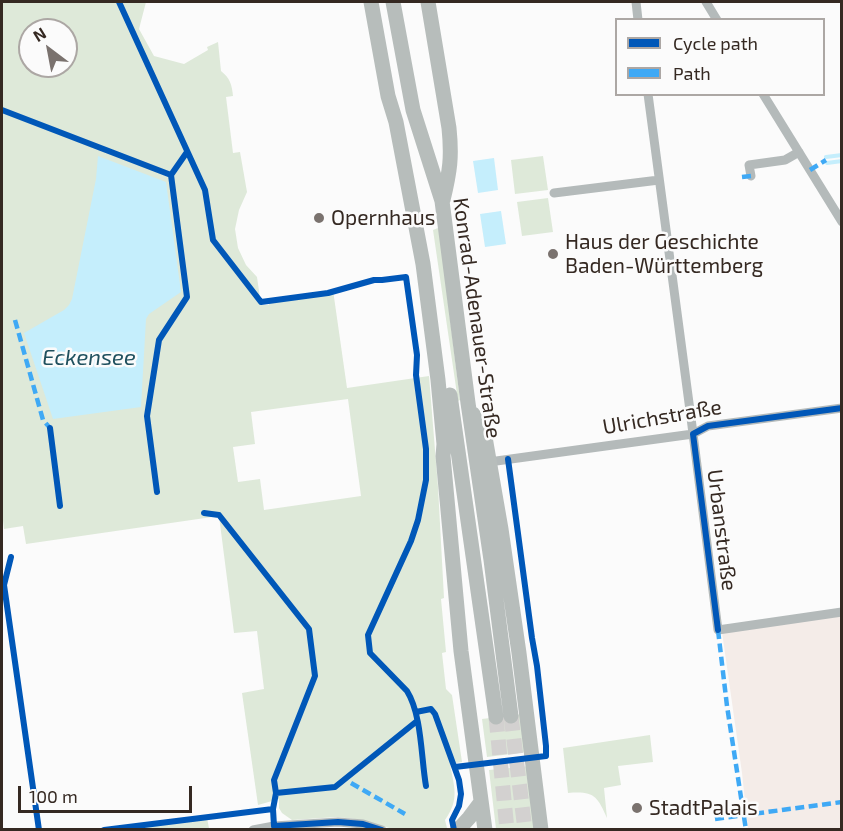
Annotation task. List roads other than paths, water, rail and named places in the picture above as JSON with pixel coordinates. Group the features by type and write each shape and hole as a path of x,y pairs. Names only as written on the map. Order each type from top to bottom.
{"main road":[{"path":"370,2 423,264 438,376 461,651 484,830"},
{"name":"Konrad-Adenauer-Straße","path":"384,2 438,310 459,466 504,716 491,560 442,201 413,110 393,2"},
{"path":"428,2 451,148 451,164 442,201"},
{"path":"438,376 449,390"},
{"path":"468,403 485,437 501,529 541,830"},
{"path":"458,830 481,802"}],"street":[{"path":"636,2 638,18"},
{"path":"706,2 716,18"},
{"name":"Urbanstraße","path":"648,96 718,630 842,612"},
{"path":"764,96 842,222"},
{"path":"751,176 749,165 785,160 799,152"},
{"path":"554,193 659,180"},
{"name":"Ulrichstraße","path":"489,462 693,434 708,426 842,408"},
{"path":"253,830 274,826 338,822 363,824 382,830"},
{"path":"320,824 332,830"}],"water":[{"name":"Eckensee","path":"98,156 166,182 181,292 149,314 146,319 141,407 53,419 24,333 64,310 72,299 96,179"},
{"path":"494,158 498,190 478,193 473,161"},
{"path":"501,211 506,244 485,247 480,214"}],"waterway":[{"path":"826,157 842,155"},
{"path":"827,163 842,161"}],"tunnel":[{"path":"511,716 525,830"},
{"path":"496,717 507,830"}],"place":[{"name":"Opernhaus","path":"319,218"},
{"name":"Haus der Geschichte Baden-Württemberg","path":"553,254"},
{"name":"StadtPalais","path":"637,808"}]}
